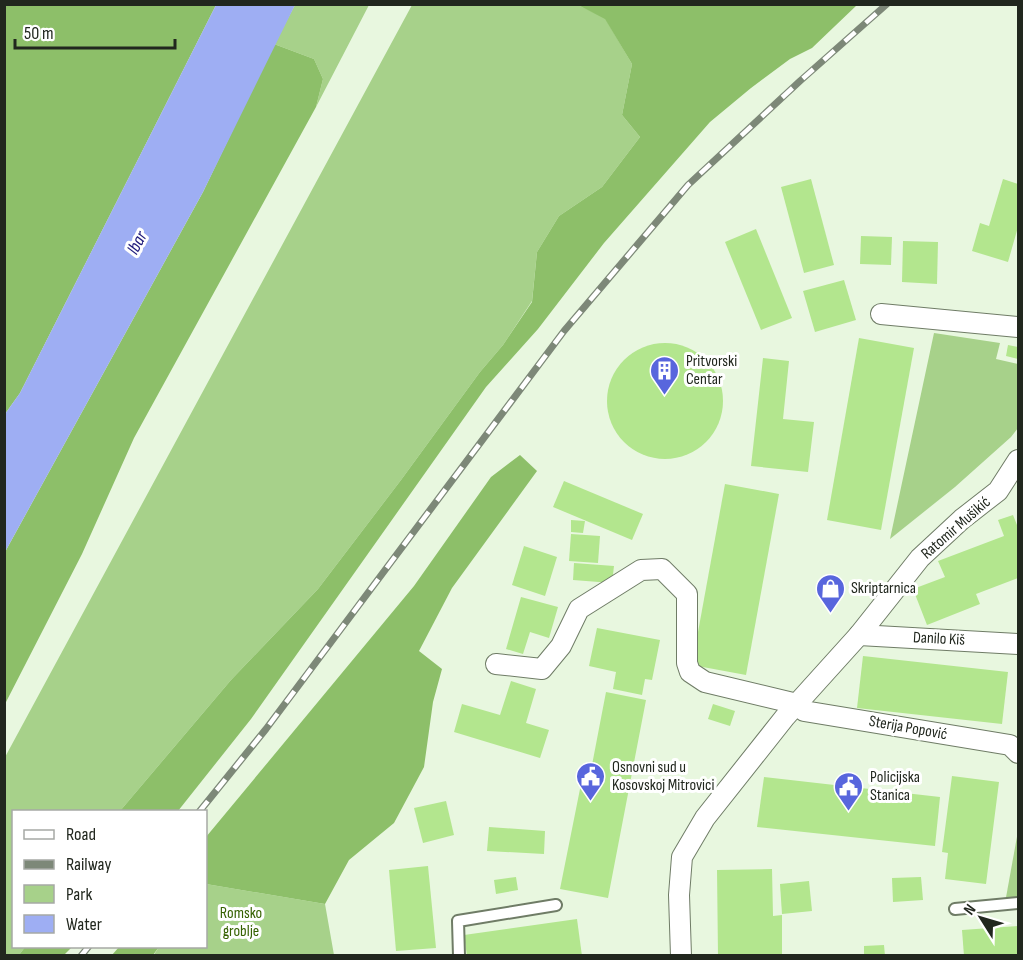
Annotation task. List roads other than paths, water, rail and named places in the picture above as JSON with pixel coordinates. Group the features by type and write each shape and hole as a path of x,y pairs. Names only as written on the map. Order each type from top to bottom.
{"street":[{"path":"881,314 1018,327"},
{"name":"Ratomir Mušikić","path":"681,956 679,895 682,857 705,818 797,704 859,635 920,558 962,519 998,492 1018,460"},
{"path":"496,664 542,669 561,646 579,609 641,570 662,569 687,594 687,663 690,672 705,682 797,704"},
{"name":"Danilo Kiš","path":"859,635 1018,644"},
{"name":"Sterija Popović","path":"797,704 804,711 1010,745 1018,753"}],"lane":[{"path":"955,909 1018,903"},
{"path":"459,956 458,921 556,905"}],"water":[{"name":"Ibar","path":"216,5 295,5 203,192 5,552 5,414 20,393"}],"railway":[{"path":"201,810 266,729 564,331 688,185 887,4"},
{"path":"81,956 87,948"}],"place":[{"name":"Pritvorski Centar","path":"665,396"},
{"name":"Skriptarnica","path":"830,614"},
{"name":"Osnovni sud u Kosovskoj Mitrovici","path":"591,802"},
{"name":"Policijska Stanica","path":"849,812"}],"park label":[{"name":"Romsko groblje","path":"241,922"}]}
